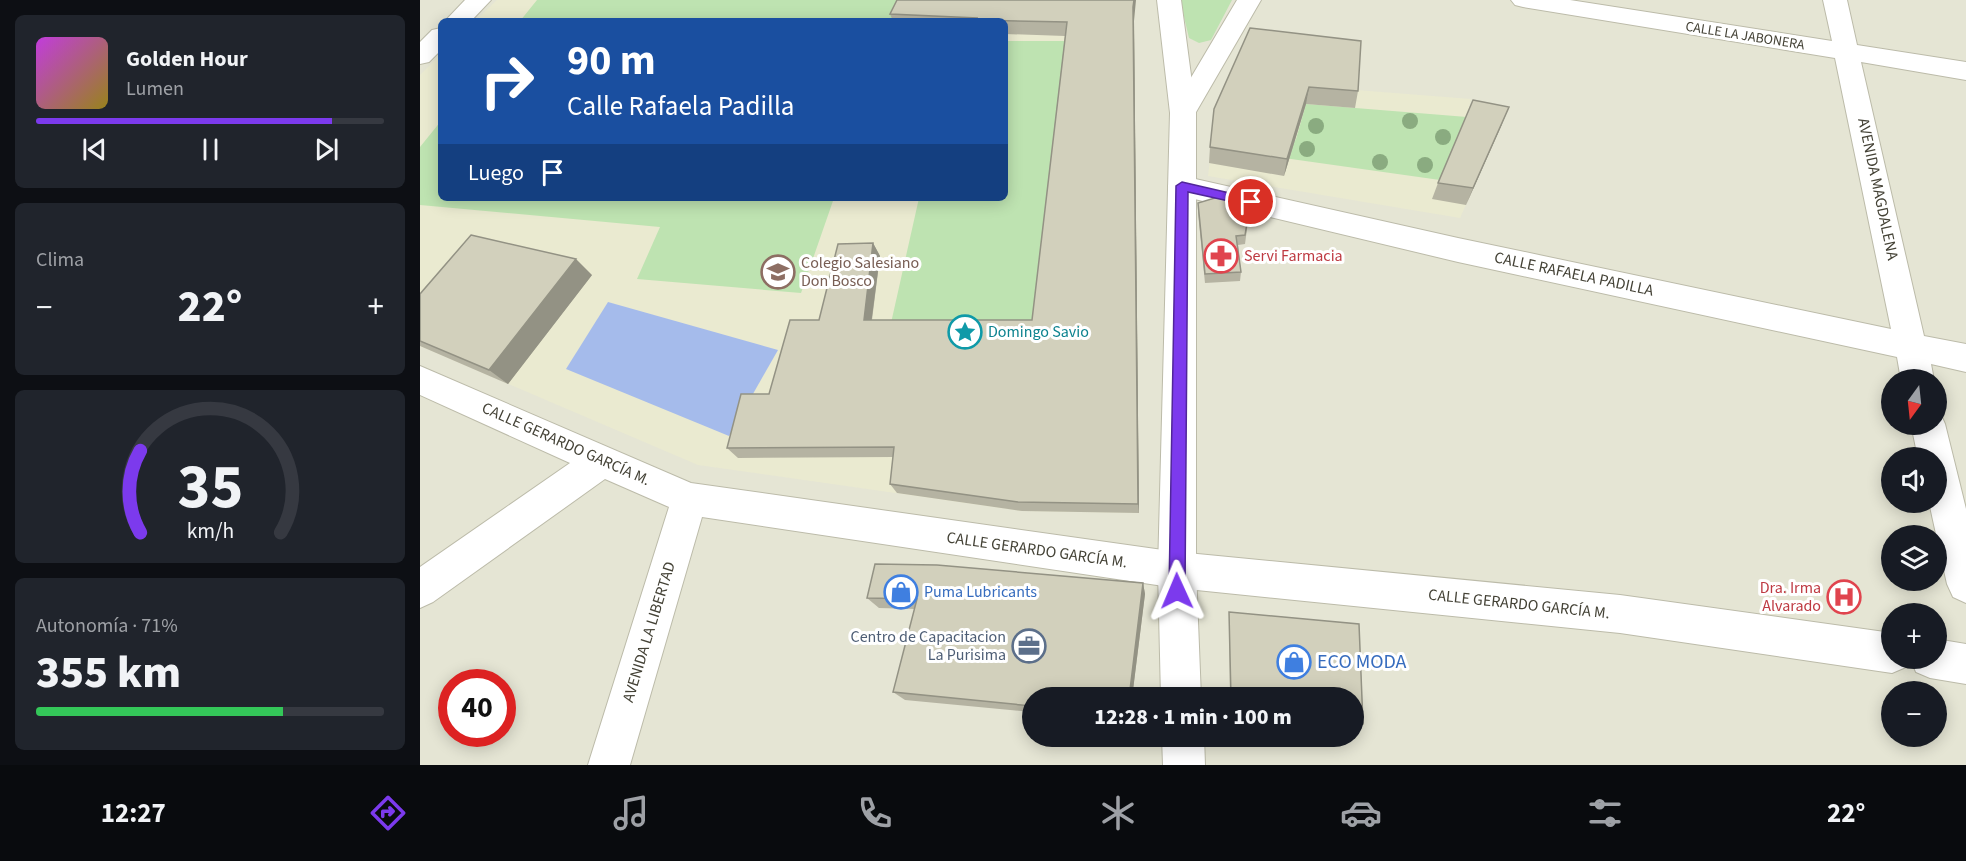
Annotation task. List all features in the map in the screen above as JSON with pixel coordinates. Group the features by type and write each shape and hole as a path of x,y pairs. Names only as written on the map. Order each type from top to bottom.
{"street":[{"path":"460,18 479,0"},
{"path":"1169,0 1182,113 1177,570 1181,687"},
{"path":"1182,113 1250,0"},
{"name":"CALLE LA JABONERA","path":"1523,0 1966,71"},
{"name":"AVENIDA MAGDALENA","path":"1834,0 1848,53 1916,369"},
{"path":"420,56 438,39"},
{"name":"CALLE RAFAELA PADILLA","path":"1182,186 1458,250 1966,358"},
{"name":"CALLE GERARDO GARCÍA M.","path":"420,380 689,500 1177,570 1620,614 1881,651"},
{"path":"420,588 603,460"},
{"name":"AVENIDA LA LIBERTAD","path":"609,765 689,500"},
{"path":"1947,504 1966,584"},
{"path":"1947,661 1966,664"},
{"path":"1183,747 1184,765"}],"shaded area":[{"path":"420,0 1966,0 1966,765 420,765"},
{"name":"Colegio Salesiano Don Bosco","path":"497,0 1136,0 1134,21 1139,513 1022,511 698,465 420,346 420,75 438,57 438,201 1008,201 1008,18 478,18"},
{"path":"1356,90 1471,99 1467,117 1502,124 1460,218 1208,176 1214,126"}],"green space":[{"path":"537,0 905,0 899,18 522,18"},
{"path":"1180,0 1232,0 1211,40 1199,43 1189,38"},
{"path":"1008,41 1068,41 1035,332 889,332 918,201 1008,201"},
{"path":"1306,104 1467,117 1440,180 1284,158 1296,139"},
{"path":"438,125 438,201 833,201 801,293 637,279 660,227 420,205 420,147"}],"water":[{"path":"608,302 778,350 729,436 566,369"}],"building":[{"path":"897,0 1134,0 1138,504 1018,502 890,484 894,447 727,448 741,394 769,394 790,320 819,320 838,244 873,243 864,320 1032,320 1067,22 890,14"},
{"path":"1250,28 1361,41 1358,91 1309,87 1287,159 1210,147 1214,109"},
{"path":"1473,100 1509,107 1473,188 1438,183"},
{"path":"1218,197 1250,205 1245,235 1236,236 1241,272 1205,274 1198,203"},
{"path":"471,235 576,259 489,370 420,341 420,294"},
{"name":"Centro de Capacitacion La Purisima","path":"875,564 937,565 1143,583 1130,687 1022,687 1022,705 893,692 917,599 867,598"},
{"name":"ECO MODA","path":"1229,612 1359,624 1362,687 1231,687"}],"place":[{"name":"Servi Farmacia","path":"1221,256"},
{"name":"Colegio Salesiano Don Bosco","path":"778,272"},
{"name":"Domingo Savio","path":"965,332"},
{"name":"Puma Lubricants","path":"901,592"},
{"name":"Dra. Irma Alvarado","path":"1844,597"},
{"name":"Centro de Capacitacion La Purisima","path":"1029,646"},
{"name":"ECO MODA","path":"1294,662"}],"route":[{"path":"1177,591 1182,186 1251,202"}]}
